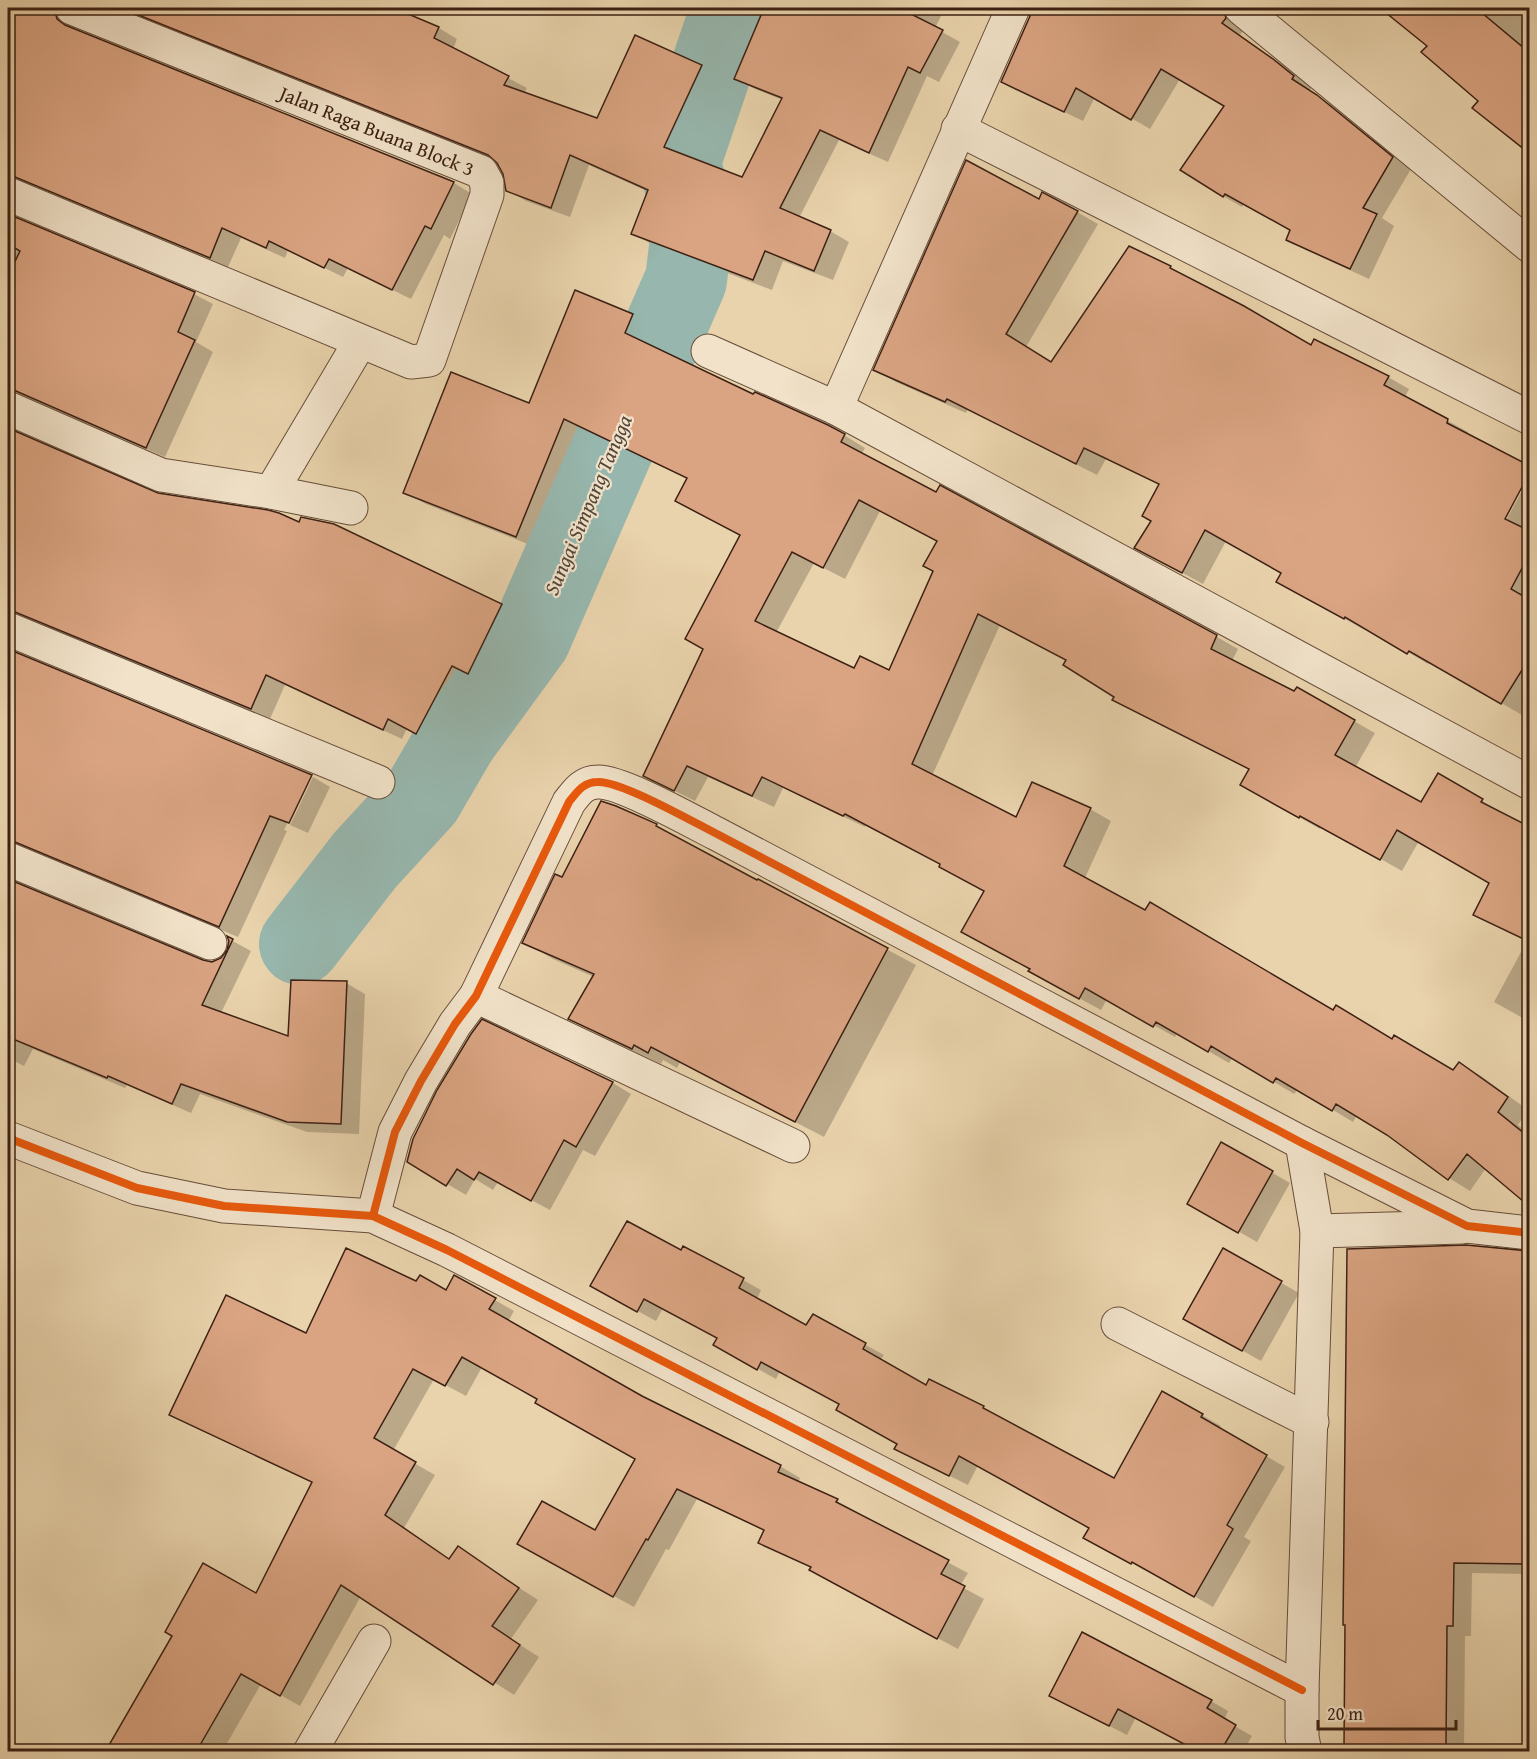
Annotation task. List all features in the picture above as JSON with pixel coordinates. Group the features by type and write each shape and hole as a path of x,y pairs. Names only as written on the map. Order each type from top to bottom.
{"street":[{"name":"Jalan Raga Buana Block 3","path":"72,8 481,172 487,183 487,195 429,360 411,362 360,342"},
{"path":"836,408 1013,8"},
{"path":"1241,8 1530,246"},
{"path":"958,129 1530,418"},
{"path":"8,194 360,342 271,492"},
{"path":"708,351 836,408 1530,783"},
{"path":"8,408 160,475 271,492 351,508"},
{"path":"8,629 378,782"},
{"path":"373,1216 395,1132 421,1081 454,1024 476,996 569,802 582,786 598,782 620,787 717,834 1302,1143 1467,1226"},
{"path":"8,860 210,943"},
{"path":"476,996 793,1146"},
{"path":"8,1138 137,1188 224,1206 373,1216 447,1250 1302,1689"},
{"path":"1302,1143 1317,1231 1302,1689 1302,1737 1305,1752"},
{"path":"1317,1231 1467,1226 1530,1233"},
{"path":"1118,1323 1312,1422"},
{"path":"310,1752 374,1641"}],"building":[{"path":"8,8 54,8 57,19 65,25 454,182 431,229 425,226 392,290 329,259 324,268 269,241 266,248 222,228 210,258 8,176"},
{"path":"121,8 394,8 439,27 434,38 509,76 504,85 597,118 635,35 702,65 664,147 742,177 782,98 734,79 764,8 899,8 943,30 920,73 908,67 869,153 820,130 780,208 831,230 814,271 765,251 753,280 631,234 648,190 570,155 551,208 506,191 503,174 497,163 488,155"},
{"path":"1031,8 1223,8 1226,18 1222,23 1273,59 1294,76 1292,79 1317,95 1393,157 1363,208 1377,214 1350,269 1286,240 1290,230 1225,194 1223,197 1180,170 1224,106 1161,69 1131,120 1076,88 1064,112 1001,82 1030,16"},
{"path":"1380,8 1476,8 1530,53 1530,154 1472,108 1478,101 1421,52 1427,46"},
{"path":"966,160 1039,199 1042,192 1078,211 1006,334 1051,362 1129,246 1171,266 1170,268 1244,306 1311,345 1314,339 1389,376 1384,385 1448,419 1447,423 1530,466 1530,472 1505,519 1530,531 1530,553 1511,589 1530,600 1530,657 1501,704 1409,651 1407,654 1345,617 1344,619 1276,582 1281,573 1205,530 1182,573 1134,548 1151,521 1142,516 1159,484 1084,448 1076,464 947,399 945,402 873,370"},
{"path":"8,214 195,292 178,332 195,340 146,448 16,391 8,390 8,276 20,251 8,244"},
{"path":"575,290 633,314 625,333 753,394 755,392 845,434 841,442 936,492 940,485 1217,635 1211,649 1294,691 1297,687 1355,720 1335,755 1421,802 1438,773 1483,799 1481,802 1530,827 1530,942 1473,915 1489,883 1397,830 1380,860 1300,816 1299,818 1240,785 1249,769 1112,700 1114,697 1063,665 1066,660 978,614 912,764 1016,817 1032,782 1091,808 1064,866 1145,910 1150,902 1333,1010 1336,1005 1392,1039 1394,1035 1453,1070 1459,1062 1508,1097 1498,1112 1530,1138 1530,1207 1467,1154 1448,1180 1387,1135 1336,1104 1332,1111 1276,1078 1273,1083 1211,1046 1208,1052 1156,1022 1153,1027 1085,988 1079,999 1028,971 1030,969 961,932 984,891 939,867 940,864 845,814 843,816 762,777 752,796 687,766 674,791 643,776 703,649 685,639 740,535 675,501 687,478 564,419 516,537 403,493 451,372 529,403","holes":["859,500 937,541 923,566 933,571 889,670 860,656 854,668 755,621 792,552 823,568"]},
{"path":"8,428 158,493 268,510 299,522 301,517 334,524 502,604 468,674 452,666 416,734 388,719 383,730 266,675 251,709 8,611"},
{"path":"8,649 312,775 289,823 270,816 219,927 8,841"},
{"path":"601,801 657,824 656,826 888,948 795,1122 651,1047 648,1053 634,1045 632,1049 568,1019 594,974 522,943 555,874 562,877"},
{"path":"8,879 203,960 212,962 221,958 227,950 229,941 227,936 233,939 202,1005 288,1036 291,980 347,981 341,1124 287,1122 181,1084 172,1104 8,1037"},
{"path":"482,1019 613,1082 576,1147 564,1140 531,1201 479,1172 474,1180 457,1169 446,1186 407,1162 413,1139 437,1090"},
{"path":"1221,1142 1273,1171 1238,1233 1187,1204"},
{"path":"627,1221 681,1250 683,1246 744,1278 739,1288 806,1325 813,1314 866,1343 863,1349 926,1385 929,1379 984,1406 983,1408 1114,1478 1162,1391 1203,1414 1201,1417 1267,1455 1227,1525 1233,1529 1194,1597 1132,1562 1131,1564 1083,1538 1089,1528 959,1456 949,1476 894,1449 897,1444 836,1410 839,1404 761,1362 757,1370 713,1345 717,1338 644,1299 637,1312 590,1286"},
{"path":"1466,1245 1530,1251 1530,1564 1454,1563 1453,1626 1447,1626 1446,1747 1344,1746 1347,1249"},
{"path":"346,1248 416,1281 420,1275 446,1290 454,1275 496,1298 489,1309 642,1396 781,1465 778,1472 838,1499 836,1502 949,1560 941,1574 965,1586 937,1639 809,1570 811,1567 758,1543 764,1530 677,1489 613,1597 517,1544 542,1501 595,1530 635,1459 535,1403 537,1399 462,1357 445,1386 413,1369 374,1438 416,1462 385,1515 449,1559 458,1546 519,1588 492,1626 520,1645 493,1685 341,1585 280,1696 241,1674 196,1752 105,1752 172,1636 165,1632 203,1563 256,1593 312,1482 169,1415 226,1295 306,1333"},
{"path":"1223,1248 1282,1281 1242,1351 1183,1319"},
{"path":"1082,1632 1212,1700 1207,1708 1236,1725 1220,1752 1199,1752 1118,1709 1109,1726 1049,1696"}],"waterway":[{"name":"Sungai Simpang Tangga","path":"300,944 365,860 422,798 457,738 530,638 686,280 693,223 680,161 732,8"}],"cycle path":[{"path":"373,1216 395,1132 421,1081 455,1024 476,996 569,802 584,786 598,782 623,788 675,812 1302,1143 1467,1226 1530,1233"},
{"path":"8,1138 137,1188 224,1206 373,1216 447,1250 1302,1690"}]}
